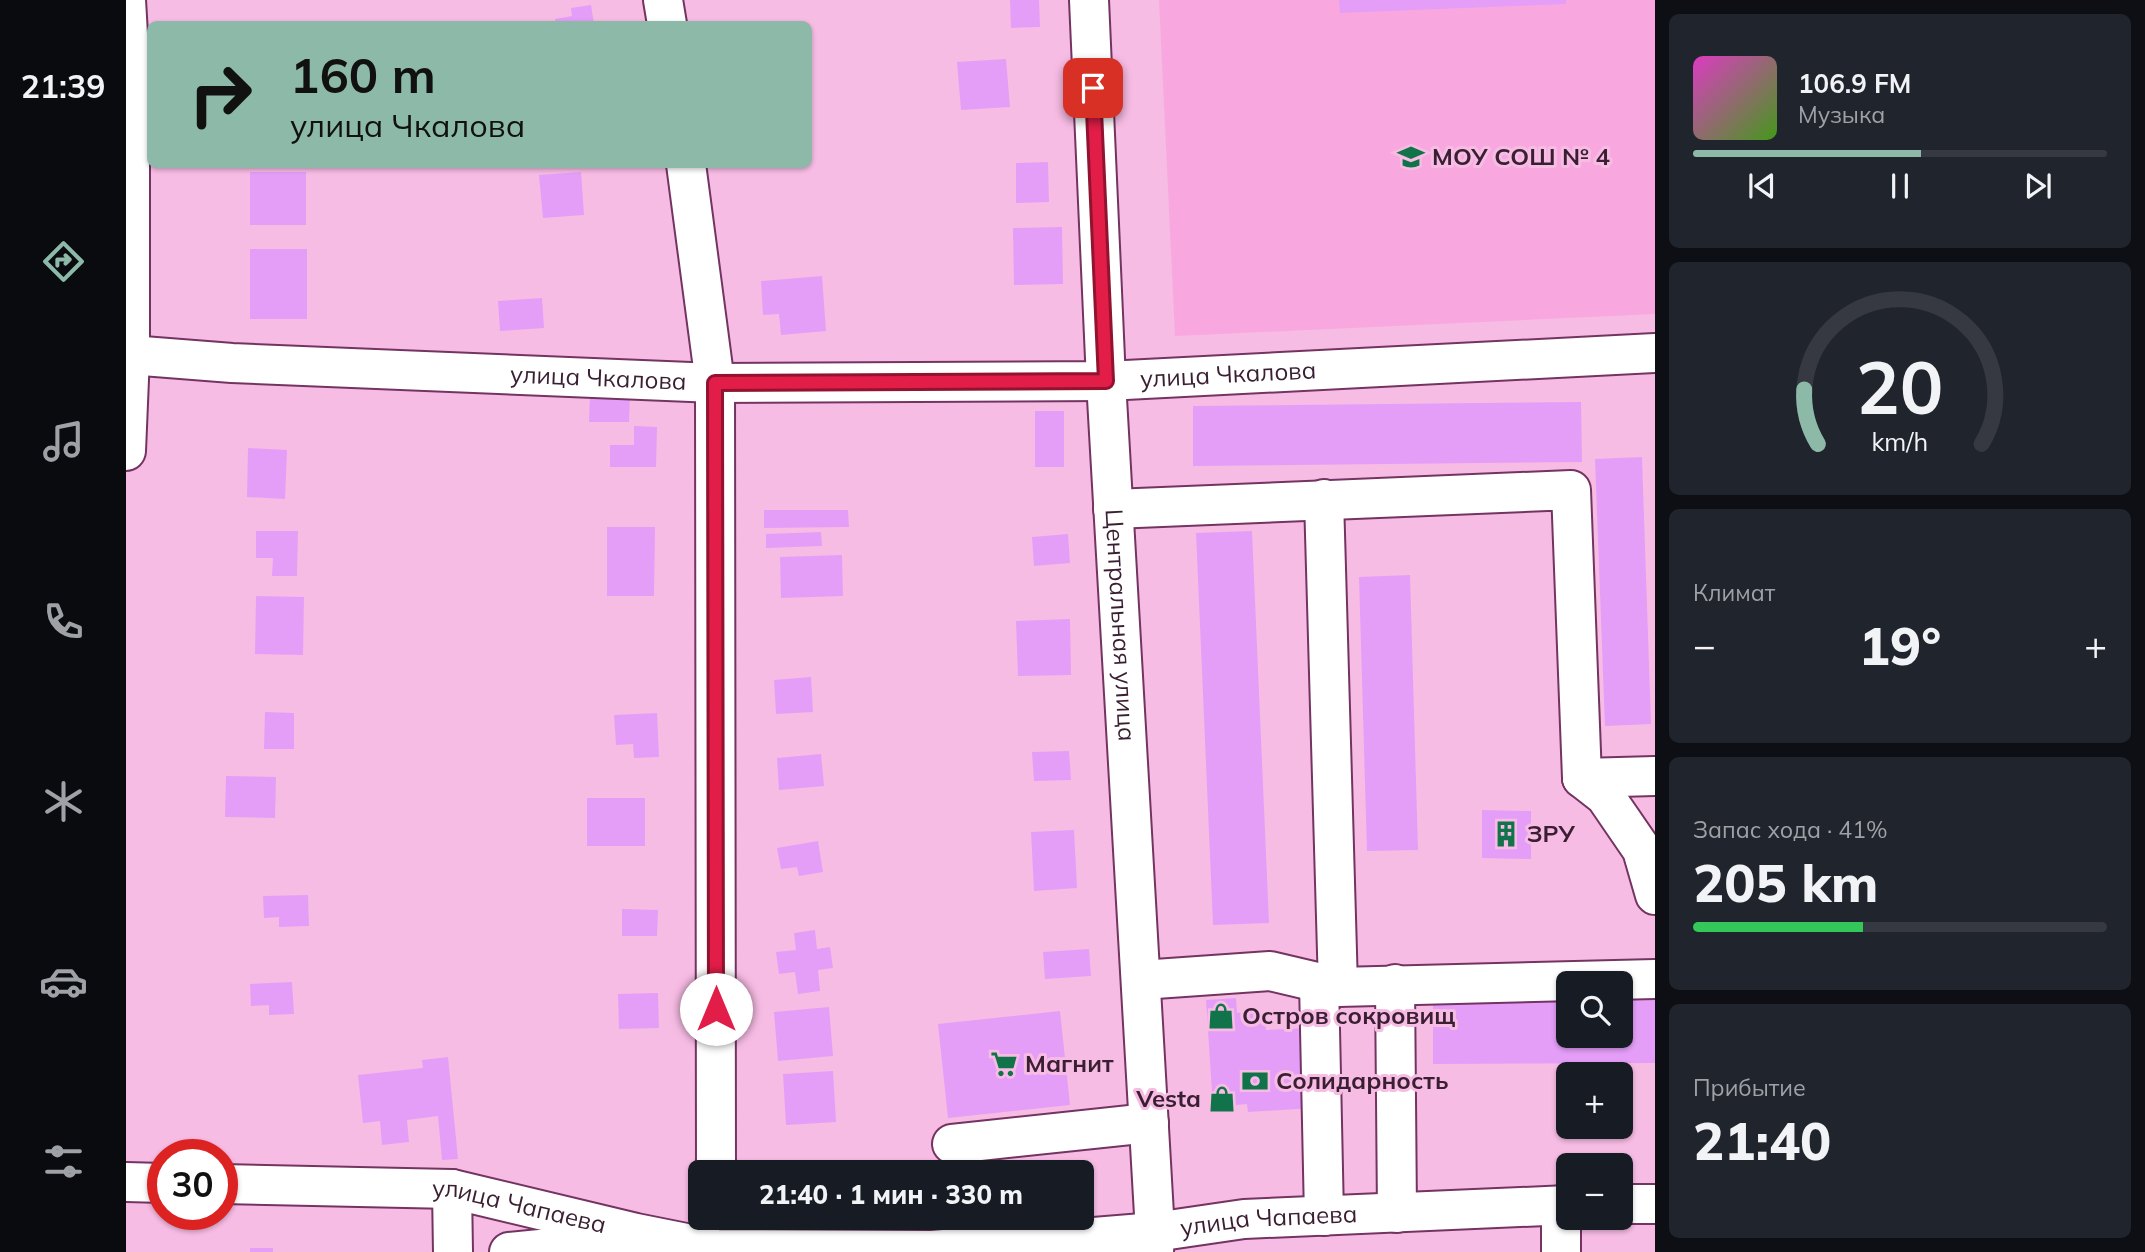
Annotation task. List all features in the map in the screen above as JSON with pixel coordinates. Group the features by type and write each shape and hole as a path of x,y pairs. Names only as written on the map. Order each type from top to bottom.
{"street":[{"path":"126,0 130,69 130,355 126,451"},
{"path":"663,0 666,21"},
{"name":"Центральная улица","path":"1089,0 1106,381 1154,1242"},
{"path":"687,168 715,383 716,1160"},
{"name":"улица Чкалова","path":"130,355 246,364 715,383 1106,381 1655,354"},
{"path":"1114,509 1571,490 1582,778 1605,796 1642,850 1655,895"},
{"path":"1324,499 1329,984 1324,1216"},
{"path":"1582,778 1655,776"},
{"path":"1140,980 1270,971 1329,984 1655,979"},
{"path":"1395,984 1397,1213"},
{"path":"952,1144 1149,1123"},
{"path":"126,1182 147,1183"},
{"name":"улица Чапаева","path":"238,1184 452,1189 636,1233 716,1234 932,1250 1154,1242 1244,1219 1556,1205"},
{"path":"452,1189 453,1252"},
{"path":"1633,1204 1655,1204"},
{"path":"1561,1252 1562,1230"},
{"path":"509,1252 716,1234"}],"shaded area":[{"name":"МОУ СОШ № 4","path":"1159,0 1655,0 1655,314 1175,336"}],"building":[{"path":"1010,0 1039,0 1040,27 1011,28"},
{"path":"1339,0 1566,0 1566,4 1340,13"},
{"path":"591,5 594,21 555,21 572,16 571,8"},
{"path":"1006,59 1010,107 961,110 957,62"},
{"path":"1048,162 1049,202 1016,203 1016,163"},
{"path":"250,172 306,172 306,225 250,225"},
{"path":"581,172 584,215 543,218 539,175"},
{"path":"1062,227 1063,284 1014,285 1013,228"},
{"path":"250,249 307,249 307,319 250,319"},
{"path":"822,276 826,331 781,335 779,314 763,315 761,281"},
{"path":"542,298 544,328 500,331 498,301"},
{"path":"590,394 630,394 629,422 589,422"},
{"path":"1581,402 1582,462 1193,466 1193,406"},
{"path":"1035,411 1064,411 1064,467 1035,467"},
{"path":"634,426 657,427 656,467 610,467 610,445 634,445"},
{"path":"248,448 287,450 285,499 247,497"},
{"path":"1642,457 1651,724 1605,726 1595,459"},
{"path":"764,510 848,510 849,527 764,528"},
{"path":"607,527 655,527 654,596 607,596"},
{"path":"256,531 298,531 297,576 272,576 273,558 256,558"},
{"path":"1252,531 1269,923 1213,925 1196,533"},
{"path":"821,532 822,546 766,548 766,534"},
{"path":"1068,534 1070,563 1034,566 1032,537"},
{"path":"842,555 843,596 781,598 780,557"},
{"path":"1410,575 1418,850 1367,851 1359,577"},
{"path":"256,596 304,597 303,655 255,654"},
{"path":"1070,619 1071,675 1018,676 1016,621"},
{"path":"811,677 813,712 776,714 774,680"},
{"path":"265,712 294,713 294,749 264,749"},
{"path":"657,713 659,757 634,758 633,744 616,745 614,715"},
{"path":"1069,751 1071,780 1034,781 1032,752"},
{"path":"821,754 824,786 779,790 777,758"},
{"path":"226,776 276,777 275,818 225,817"},
{"path":"587,798 645,798 645,846 587,846"},
{"name":"ЗРУ","path":"1482,810 1531,811 1531,859 1482,858"},
{"path":"1074,830 1077,888 1034,891 1031,832"},
{"path":"818,841 823,872 799,876 797,867 781,869 777,848"},
{"path":"308,895 309,926 279,927 279,917 264,918 263,896"},
{"path":"622,909 658,910 657,936 622,936"},
{"path":"815,930 817,949 830,947 833,968 818,970 820,991 798,994 795,972 779,974 776,952 796,950 794,933"},
{"path":"1089,949 1091,976 1045,979 1043,952"},
{"path":"292,982 294,1014 269,1015 269,1005 251,1006 250,984"},
{"path":"658,993 659,1028 619,1029 618,994"},
{"path":"1236,998 1237,1013 1264,1011 1266,1030 1309,1028 1314,1108 1248,1112 1247,1104 1213,1107 1206,1000"},
{"path":"1655,999 1655,1063 1433,1064 1433,1001 1556,1000 1556,1048 1633,1048 1633,1000"},
{"path":"829,1007 833,1056 778,1061 774,1012"},
{"name":"Магнит","path":"1060,1011 1070,1105 948,1118 938,1024"},
{"path":"448,1057 458,1159 442,1160 438,1116 407,1120 409,1142 382,1145 380,1121 363,1123 358,1075 423,1068 422,1060"},
{"path":"833,1071 836,1122 786,1125 783,1074"},
{"path":"250,1248 273,1248 273,1252 250,1252"}],"place":[{"name":"МОУ СОШ № 4","path":"1411,157"},
{"name":"ЗРУ","path":"1506,834"},
{"name":"Остров сокровищ","path":"1221,1016"},
{"name":"Магнит","path":"1004,1064"},
{"name":"Солидарность","path":"1255,1081"},
{"name":"Vesta","path":"1222,1099"}],"route":[{"path":"716,1009 715,383 1106,381 1093,88"}]}
